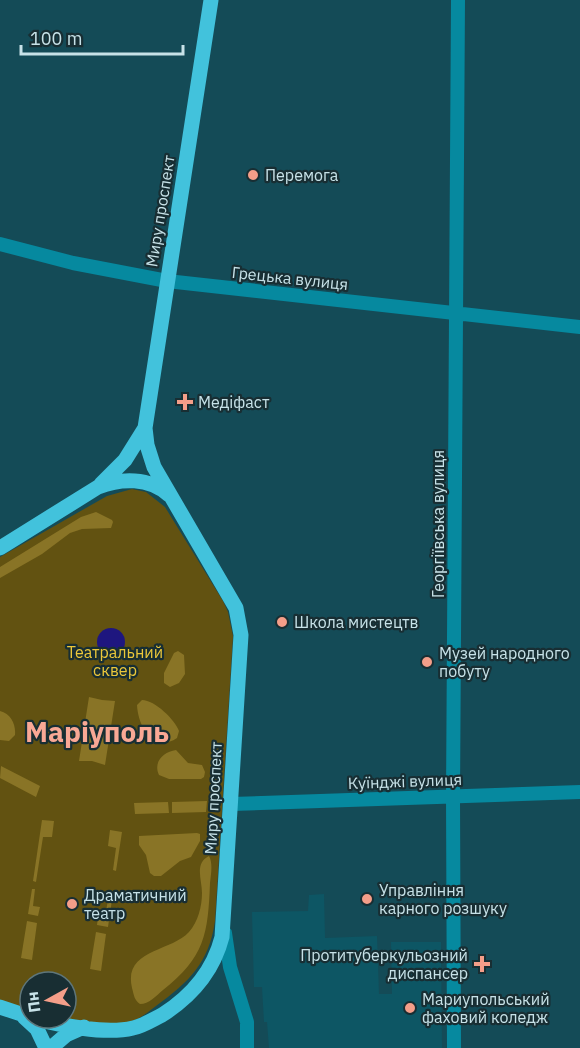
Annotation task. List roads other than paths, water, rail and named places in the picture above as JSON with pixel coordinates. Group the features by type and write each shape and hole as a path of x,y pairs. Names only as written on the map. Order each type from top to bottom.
{"main road":[{"name":"Миру проспект","path":"78,1026 111,1030 133,1028 155,1019 196,987 213,964 222,937 240,621 236,608 150,457 145,428 211,0"},
{"name":"Миру проспект","path":"0,548 98,487 125,460 145,428"},
{"name":"Миру проспект","path":"98,487 120,481 137,481 158,487 171,497"},
{"name":"Миру проспект","path":"0,1007 18,1013"},
{"path":"51,1048 66,1035 84,1027"},
{"name":"Миру проспект","path":"37,1030 46,1048"}],"street":[{"name":"Георгіївська вулиця","path":"454,1048 453,796 458,0"},
{"name":"Грецька вулиця","path":"0,244 73,263 167,281 580,327"},
{"name":"Куїнджі вулиця","path":"231,804 580,792"},
{"path":"224,921 230,967 247,1022 247,1048"}],"place":[{"name":"Перемога","path":"253,175"},
{"name":"Медіфаст","path":"185,402"},
{"name":"Школа мистецтв","path":"282,622"},
{"name":"Музей народного побуту","path":"427,662"},
{"name":"Управління карного розшуку","path":"367,899"},
{"name":"Драматичний театр","path":"72,904"},
{"name":"Протитуберкульозний диспансер","path":"482,964"},
{"name":"Мариупольський фаховий коледж","path":"410,1008"}],"district":[{"name":"Маріуполь","path":"97,731"}],"park label":[{"name":"Театральний сквер","path":"115,661"}]}
